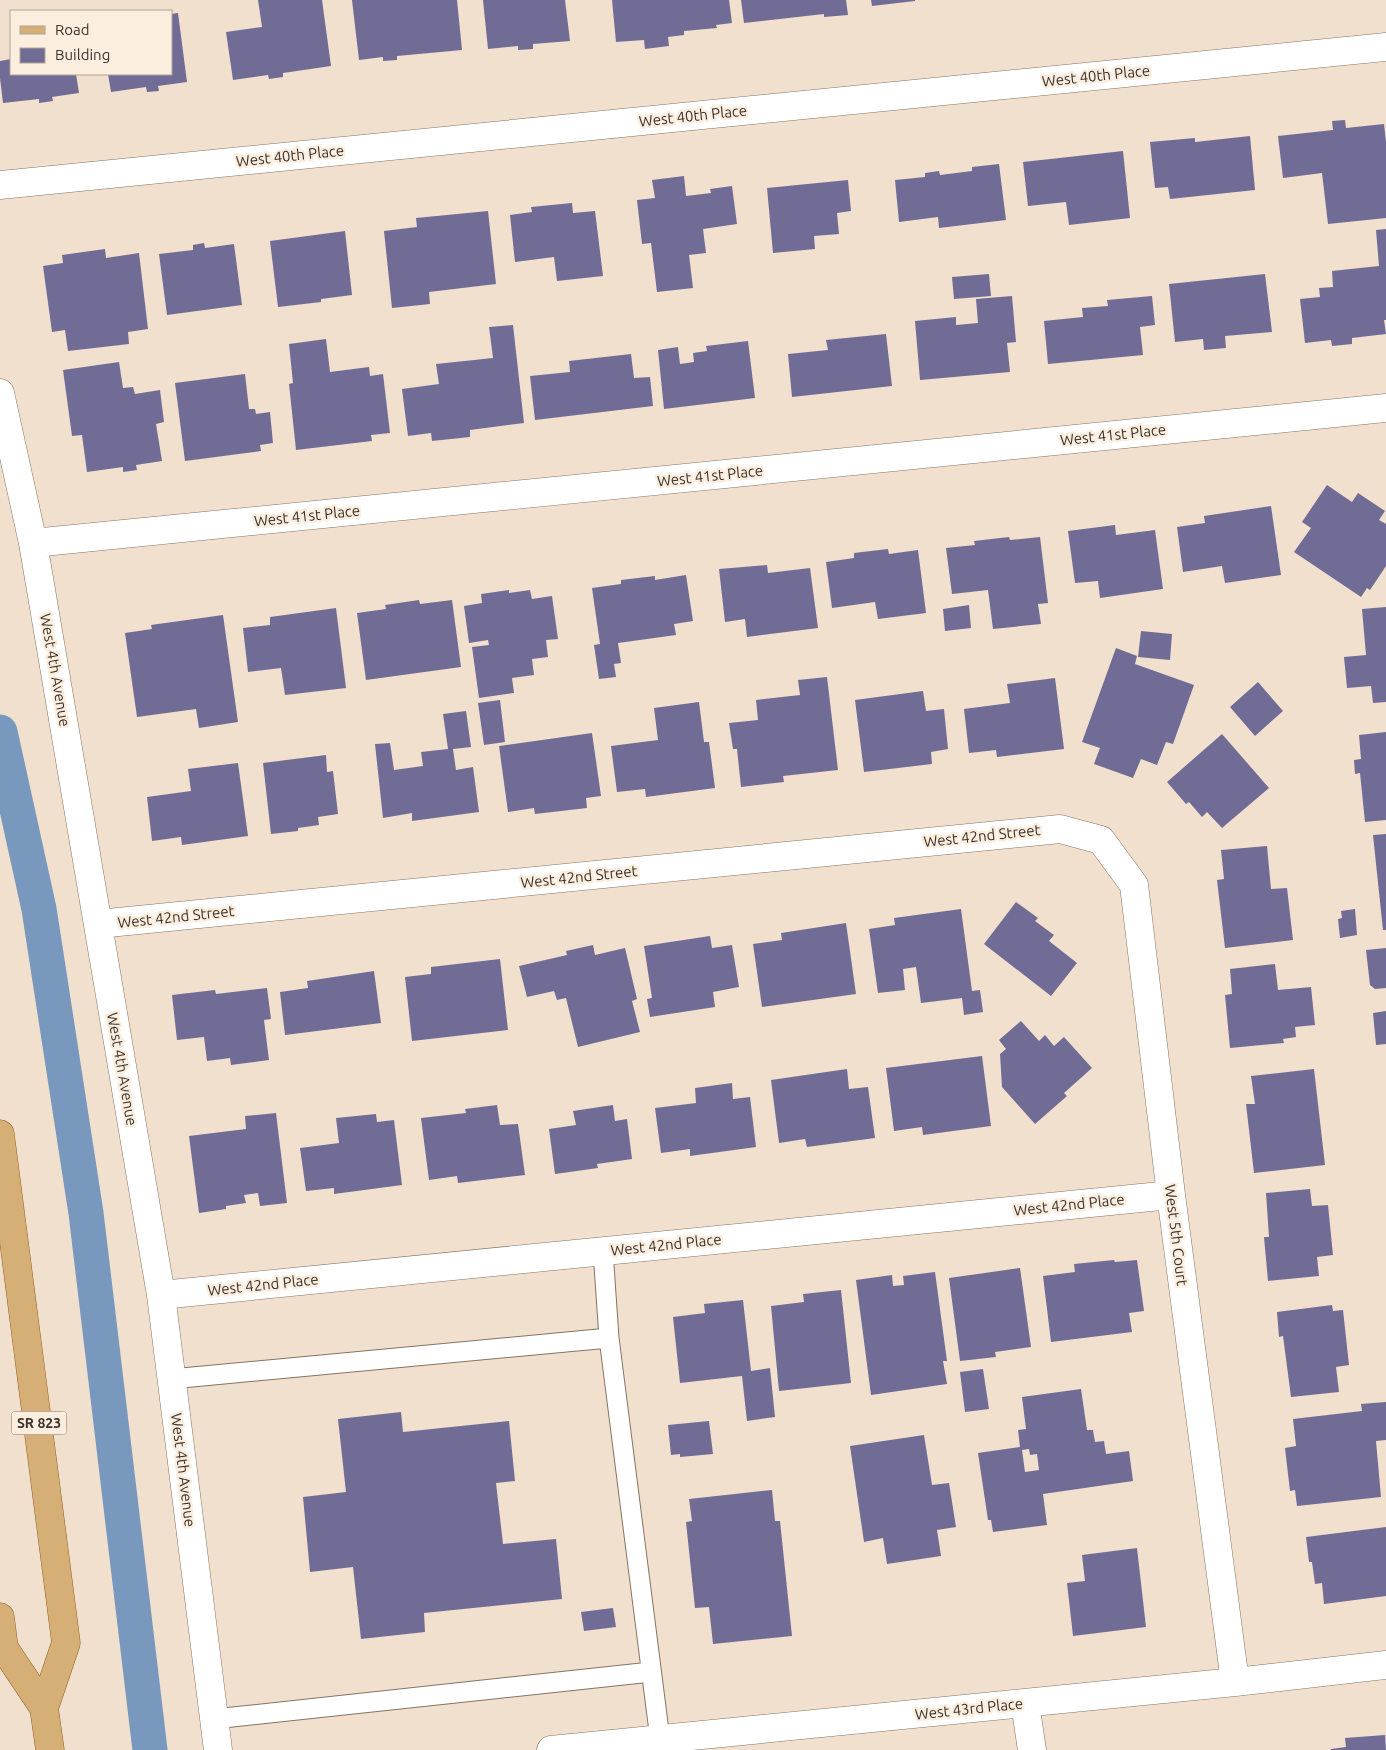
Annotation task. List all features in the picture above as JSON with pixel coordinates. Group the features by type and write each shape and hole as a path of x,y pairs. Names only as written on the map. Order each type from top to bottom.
{"main road":[{"name":"SR 823","path":"0,1134 66,1643 44,1708"},
{"name":"SR 823","path":"0,1617 4,1648 44,1708 50,1750"}],"street":[{"name":"West 40th Place","path":"0,185 1386,47"},
{"name":"West 4th Avenue","path":"0,393 33,543 161,1295 218,1750"},
{"name":"West 41st Place","path":"33,543 1386,408"},
{"name":"West 42nd Street","path":"98,924 1060,829"},
{"name":"West 5th Court","path":"1060,829 1101,840 1134,885 1171,1195 1235,1682"},
{"name":"West 42nd Place","path":"161,1295 1171,1195"},
{"name":"West 43rd Place","path":"552,1750 1235,1682 1386,1665"},
{"path":"1025,1703 1032,1750"}],"lane":[{"path":"603,1251 609,1338 660,1739"},
{"path":"171,1379 609,1338"},
{"path":"214,1719 651,1672"}],"building":[{"path":"258,0 322,0 331,66 283,73 283,77 269,79 268,75 233,80 226,32 262,27"},
{"path":"352,0 457,0 462,50 397,56 397,60 383,61 383,57 359,60"},
{"path":"483,0 565,0 570,41 533,44 533,49 518,50 518,46 488,49"},
{"path":"612,0 729,0 732,23 716,25 717,28 684,31 684,35 668,37 669,46 645,49 644,40 616,42"},
{"path":"741,0 846,0 848,15 824,17 824,14 744,23"},
{"path":"871,0 915,0 915,1 872,6"},
{"path":"178,13 187,82 158,86 159,91 147,92 146,87 111,92 108,75 172,75 172,14"},
{"path":"10,59 10,75 76,75 79,93 52,97 53,101 39,103 39,99 3,103 0,61"},
{"path":"1345,120 1346,128 1384,124 1386,142 1386,218 1328,224 1322,173 1283,178 1278,136 1333,130 1332,121"},
{"path":"1250,136 1255,190 1170,199 1168,187 1155,188 1150,142 1195,138 1195,142"},
{"path":"1123,151 1130,218 1069,225 1066,202 1028,206 1023,162"},
{"path":"999,164 1006,220 939,228 938,217 899,222 895,180 925,177 925,173 939,171 940,175 972,171 972,167"},
{"path":"684,176 686,196 711,193 710,189 732,186 737,224 703,229 706,253 689,255 693,288 657,292 651,243 642,244 637,200 655,198 652,180"},
{"path":"848,180 851,211 837,213 839,234 814,236 815,249 773,253 767,188"},
{"path":"572,203 573,213 595,211 603,276 557,281 554,257 515,262 510,215 532,212 531,207"},
{"path":"488,211 496,284 429,292 430,304 392,308 384,231 417,227 416,218"},
{"path":"1386,229 1386,320 1384,320 1386,334 1352,338 1352,344 1332,346 1331,340 1305,343 1300,299 1320,297 1319,288 1333,287 1332,271 1379,266 1376,230"},
{"path":"345,231 352,295 321,299 321,302 278,307 270,241"},
{"path":"204,243 205,248 234,244 242,305 167,315 159,254 193,250 193,245"},
{"path":"105,249 106,258 139,253 148,329 128,332 129,344 68,351 65,330 52,332 43,266 63,263 62,255"},
{"path":"989,274 991,296 954,299 952,277"},
{"path":"1265,274 1272,332 1225,336 1226,348 1204,350 1203,339 1175,342 1169,284"},
{"path":"1012,296 1016,342 1007,343 1010,372 920,380 915,321 956,317 956,325 978,323 976,299"},
{"path":"1152,296 1155,325 1140,327 1143,355 1048,364 1044,321 1083,317 1082,308 1108,306 1107,300"},
{"path":"513,325 524,423 470,430 470,437 432,441 431,433 408,436 402,389 439,384 436,364 493,358 489,327"},
{"path":"886,334 892,386 792,397 788,354 828,350 826,340"},
{"path":"326,339 330,372 369,367 370,376 383,374 390,433 371,435 372,441 296,450 289,384 293,383 289,344"},
{"path":"748,341 755,398 664,409 658,350 678,347 680,364 694,362 693,353 707,351 706,346"},
{"path":"631,354 634,378 650,377 653,406 535,420 530,376 570,372 569,361"},
{"path":"119,362 123,388 133,387 135,394 160,390 164,422 156,424 162,461 136,465 137,470 123,472 123,467 87,472 82,435 72,436 63,370"},
{"path":"245,374 249,409 255,409 256,414 270,412 273,443 260,445 261,451 185,461 175,383"},
{"path":"1327,485 1352,502 1358,493 1385,511 1379,520 1386,524 1386,566 1370,590 1367,588 1361,597 1294,552 1311,528 1302,522"},
{"path":"1271,506 1281,575 1225,583 1222,566 1183,572 1177,527 1205,523 1204,516"},
{"path":"1115,525 1116,535 1155,530 1163,589 1100,598 1098,581 1075,583 1068,531"},
{"path":"1009,537 1010,540 1040,537 1048,603 1038,604 1041,624 993,629 988,590 952,594 946,548 975,545 974,541"},
{"path":"888,549 889,554 918,550 926,613 878,619 875,602 832,608 826,562 854,558 854,553"},
{"path":"767,565 768,573 810,568 818,628 747,637 745,619 725,622 719,569"},
{"path":"686,575 693,621 674,624 676,635 618,643 621,663 614,664 616,677 599,679 594,645 600,644 592,588 621,584 621,580 655,576 655,580"},
{"path":"509,590 509,593 530,590 532,599 552,596 558,639 546,640 548,657 532,659 534,675 512,678 514,693 479,698 472,647 489,645 488,640 469,643 464,606 482,603 481,594"},
{"path":"419,600 420,604 452,600 461,667 366,680 357,613 386,609 385,605"},
{"path":"969,605 971,628 945,631 943,609"},
{"path":"1386,607 1386,702 1373,703 1371,686 1347,688 1344,657 1366,655 1362,609"},
{"path":"336,608 346,688 285,695 281,668 248,672 243,628 270,625 270,617"},
{"path":"223,615 238,722 199,728 196,709 137,717 125,633 152,629 151,625"},
{"path":"1141,631 1172,634 1170,660 1138,657"},
{"path":"1116,648 1137,656 1135,664 1194,685 1173,744 1166,742 1157,765 1141,759 1133,778 1094,764 1100,748 1082,742"},
{"path":"827,677 838,770 783,776 784,782 741,787 737,749 733,749 729,723 758,720 756,700 800,695 798,680"},
{"path":"1055,678 1064,749 997,757 996,750 969,753 964,709 1010,703 1007,684"},
{"path":"1258,682 1283,711 1255,736 1230,707"},
{"path":"923,691 926,711 944,709 948,749 931,752 932,764 864,772 855,700"},
{"path":"500,700 505,742 484,745 478,703"},
{"path":"699,702 704,742 709,742 715,788 646,797 645,789 617,792 611,746 658,740 654,708"},
{"path":"466,711 471,747 453,749 456,770 473,767 479,812 412,821 412,813 383,818 375,744 390,743 394,770 423,766 421,752 448,749 443,714"},
{"path":"1386,732 1386,820 1365,822 1360,773 1355,774 1354,760 1361,759 1359,735"},
{"path":"592,733 601,796 586,798 587,808 535,814 534,808 508,812 499,746"},
{"path":"1222,734 1269,788 1222,828 1207,812 1202,817 1189,802 1186,804 1167,782"},
{"path":"326,755 327,772 333,771 338,814 318,817 319,825 298,828 298,831 271,834 263,763"},
{"path":"238,763 248,836 182,845 181,837 152,841 147,797 191,791 188,769"},
{"path":"1386,834 1386,930 1383,930 1373,835"},
{"path":"1267,846 1271,889 1287,888 1293,940 1225,948 1217,880 1224,879 1221,850"},
{"path":"1016,902 1038,918 1035,921 1054,935 1049,941 1077,963 1051,996 984,944"},
{"path":"961,909 972,991 980,990 983,1012 964,1015 962,998 921,1003 916,967 903,969 905,990 878,993 869,929 895,925 894,918"},
{"path":"1355,909 1357,935 1340,938 1338,919 1342,918 1341,911"},
{"path":"846,923 856,994 762,1007 753,944 782,940 781,933"},
{"path":"710,936 712,948 732,945 739,987 713,992 715,1007 650,1017 647,999 652,998 644,946"},
{"path":"593,945 595,955 625,948 637,999 632,1001 640,1032 578,1047 566,998 557,1000 554,991 527,997 519,966 567,955 566,951"},
{"path":"1386,948 1386,988 1375,989 1370,985 1366,950"},
{"path":"500,959 508,1030 412,1041 405,977 431,974 431,967"},
{"path":"1275,964 1278,990 1311,987 1315,1025 1295,1027 1296,1037 1283,1039 1284,1043 1230,1048 1225,995 1232,994 1230,969"},
{"path":"374,971 381,1023 285,1035 280,992 308,988 307,981"},
{"path":"267,988 271,1019 264,1020 269,1060 231,1065 230,1058 207,1061 204,1037 177,1040 172,995 215,990 216,994"},
{"path":"1386,1011 1386,1044 1376,1045 1373,1013"},
{"path":"1021,1021 1039,1041 1045,1035 1054,1046 1064,1037 1092,1068 1064,1093 1067,1096 1035,1124 1002,1087 1000,1054 1006,1049 999,1040"},
{"path":"982,1056 991,1126 923,1135 922,1127 894,1131 886,1068"},
{"path":"847,1069 849,1089 868,1087 875,1138 807,1147 805,1139 779,1143 771,1080"},
{"path":"1314,1069 1325,1165 1254,1173 1246,1104 1255,1104 1251,1076"},
{"path":"732,1083 733,1099 750,1097 756,1147 690,1156 690,1149 661,1153 655,1108 696,1103 695,1088"},
{"path":"497,1105 500,1125 518,1124 525,1175 458,1183 457,1176 429,1180 421,1118 466,1113 465,1109"},
{"path":"613,1105 615,1121 627,1119 632,1159 597,1164 598,1168 555,1174 549,1129 576,1125 573,1111"},
{"path":"276,1113 287,1203 260,1206 258,1193 244,1195 246,1203 226,1206 226,1209 199,1213 189,1136 246,1129 245,1116"},
{"path":"376,1114 377,1122 394,1120 402,1185 334,1194 334,1188 306,1191 300,1148 339,1143 336,1118"},
{"path":"1310,1189 1312,1206 1328,1205 1333,1255 1317,1257 1319,1276 1268,1281 1264,1237 1269,1237 1266,1193"},
{"path":"1114,1260 1115,1262 1137,1260 1144,1311 1129,1313 1132,1332 1051,1342 1043,1276 1075,1272 1074,1264"},
{"path":"1020,1268 1031,1347 995,1352 996,1357 960,1361 949,1278"},
{"path":"935,1272 947,1361 943,1361 947,1384 871,1395 856,1280 892,1275 893,1286 904,1285 903,1276"},
{"path":"841,1290 851,1383 779,1391 771,1306 804,1302 803,1294"},
{"path":"743,1300 751,1371 770,1368 775,1417 747,1421 742,1376 680,1383 673,1317 705,1313 704,1304"},
{"path":"1332,1305 1333,1311 1343,1310 1349,1365 1336,1367 1339,1392 1291,1397 1283,1336 1279,1337 1277,1312"},
{"path":"983,1369 989,1409 965,1412 960,1372"},
{"path":"1081,1389 1087,1430 1093,1430 1095,1442 1104,1441 1106,1454 1129,1451 1133,1481 1043,1494 1047,1525 993,1532 991,1520 988,1520 978,1453 1020,1447 1018,1430 1026,1429 1022,1397","holes":["1029,1449 1030,1455 1037,1454 1039,1470 1025,1472 1022,1450"]},
{"path":"1386,1402 1386,1440 1376,1441 1381,1497 1297,1506 1295,1490 1290,1491 1285,1448 1296,1446 1293,1419 1362,1411 1361,1404"},
{"path":"401,1412 403,1432 509,1421 515,1481 496,1483 503,1544 556,1539 562,1599 424,1613 425,1632 361,1639 353,1567 310,1572 303,1497 346,1492 338,1419"},
{"path":"709,1421 713,1454 680,1457 680,1454 671,1455 668,1425"},
{"path":"924,1435 932,1485 949,1483 956,1527 937,1530 941,1556 887,1564 883,1538 864,1542 850,1446"},
{"path":"772,1490 775,1521 780,1521 792,1636 713,1644 709,1607 695,1608 686,1522 692,1521 689,1499"},
{"path":"1386,1527 1386,1596 1324,1604 1322,1583 1315,1584 1312,1562 1309,1562 1306,1537"},
{"path":"1137,1548 1146,1627 1073,1636 1067,1583 1085,1581 1082,1555"},
{"path":"613,1608 616,1627 584,1631 581,1612"},
{"path":"1385,1735 1386,1750 1331,1750 1346,1747 1345,1738"}],"waterway":[{"path":"0,732 39,909 86,1213 150,1750"}]}
